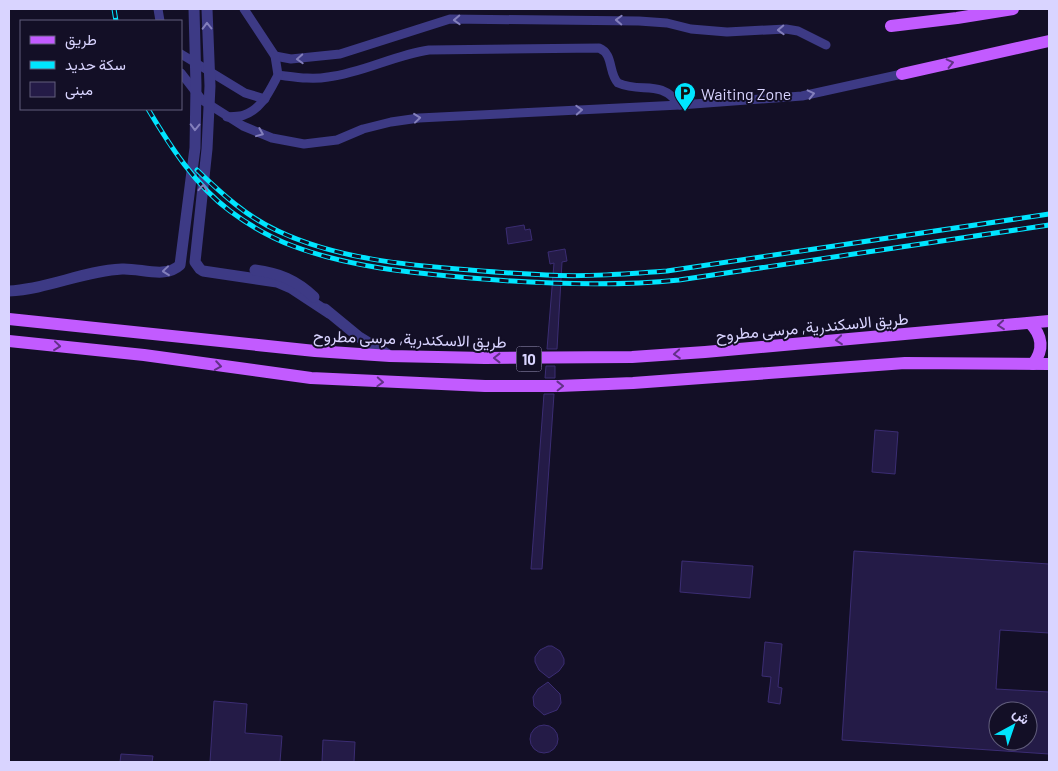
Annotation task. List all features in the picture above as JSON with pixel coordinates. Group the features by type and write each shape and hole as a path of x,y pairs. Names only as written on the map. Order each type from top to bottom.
{"main road":[{"path":"890,26 1013,9"},
{"path":"902,74 1049,41"},
{"name":"طريق الاسكندرية, مرسى مطروح","path":"9,318 315,351 390,356 494,358 632,357 1049,321"},
{"path":"1030,323 1037,330 1041,338 1042,348 1039,357 1033,364"},
{"name":"10","path":"9,341 144,354 311,378 485,386 633,383 905,363 1049,364"}],"street":[{"path":"9,291 51,285 104,270 134,269 167,273 175,270 180,265 195,148 194,9"},
{"path":"207,9 210,86 207,148 196,254 202,261 211,265 273,272 289,278 359,337 390,356"},
{"path":"228,117 244,115 259,106 278,75 275,56 244,9"},
{"path":"275,56 291,59 340,54 450,19 639,21 667,23 726,32 786,29 798,31 826,45"},
{"path":"278,75 328,78 408,54 429,50 599,48 609,56 614,79 618,84 664,90 680,105"},
{"path":"182,55 245,93 265,99"},
{"path":"182,74 202,100 243,126 272,138 304,144 336,140 363,129 419,118 680,105 802,96 902,74"},
{"path":"186,214 201,216"}],"building":[{"path":"524,225 525,230 530,229 532,240 508,244 506,228"},
{"path":"565,249 567,261 562,262 557,349 547,349 554,263 550,264 548,252"},
{"path":"546,366 555,366 555,378 545,378"},
{"path":"544,394 554,394 542,569 531,569"},
{"path":"875,430 898,432 895,474 872,472"},
{"path":"854,551 1049,564 1049,633 1000,630 996,689 1049,692 1049,754 1005,751 1038,751 1038,701 988,701 988,750 842,740"},
{"path":"682,561 753,566 750,598 680,592"},
{"path":"765,642 782,644 778,687 782,688 780,704 768,702 771,677 762,676"},
{"path":"552,646 560,651 564,659 564,664 559,671 549,678 539,670 535,662 535,657 540,650"},
{"path":"548,682 560,694 561,703 557,710 544,715 534,706 533,697 538,689"},
{"path":"214,701 247,704 245,733 282,736 280,762 210,762"},
{"path":"544,725 554,729 558,739 554,749 544,753 534,749 530,739 534,729"},
{"path":"323,740 355,742 354,762 322,762"},
{"path":"121,754 153,756 152,762 120,762"}],"railway":[{"path":"114,9 116,20"},
{"path":"149,110 174,151 194,177 217,201 260,231 314,253 358,264 403,271 523,282 601,284 653,282 679,280 1049,225"},
{"path":"197,170 245,212 278,231 301,241 348,254 397,263 537,275 561,276 667,271 1049,214"}],"place":[{"name":"Waiting Zone","path":"685,112"}]}
